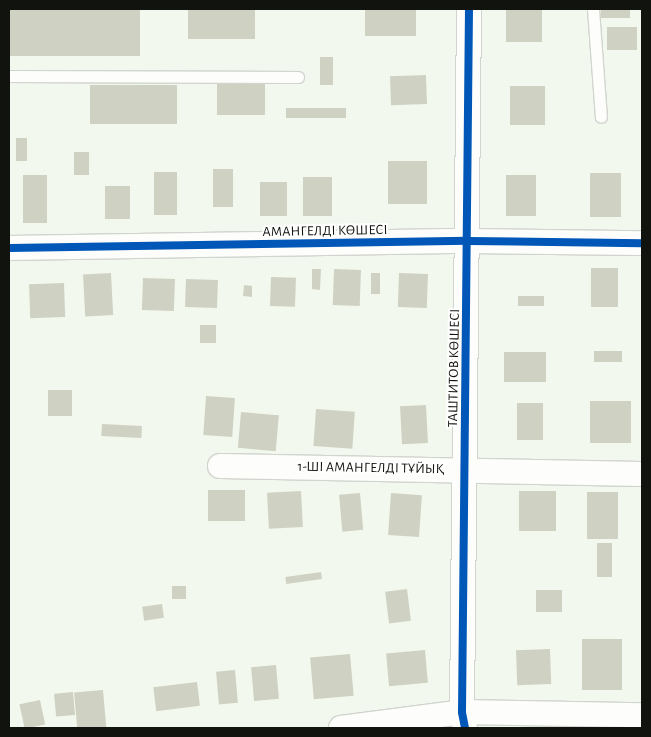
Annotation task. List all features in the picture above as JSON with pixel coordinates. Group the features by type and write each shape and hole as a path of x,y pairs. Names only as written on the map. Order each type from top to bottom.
{"street":[{"name":"ТАШТИТОВ КӨШЕСІ","path":"463,720 469,9"},
{"name":"АМАНГЕЛДІ КӨШЕСІ","path":"9,248 468,241 642,243"},
{"name":"1-ШІ АМАНГЕЛДІ ТҰЙЫҚ","path":"220,466 642,474"},
{"path":"341,728 463,720 642,715"}],"lane":[{"path":"592,9 601,117"},
{"path":"9,76 298,77"}],"building":[{"path":"9,9 140,9 140,56 9,56"},
{"path":"188,9 255,9 255,39 188,39"},
{"path":"365,9 416,9 416,36 365,36"},
{"path":"506,9 542,9 542,42 506,42"},
{"path":"601,9 630,9 630,18 601,18"},
{"path":"607,27 637,27 637,50 607,50"},
{"path":"320,57 333,57 333,85 320,85"},
{"path":"426,75 427,104 391,105 390,76"},
{"path":"217,81 265,81 265,115 217,115"},
{"path":"90,85 177,85 177,124 90,124"},
{"path":"510,86 545,86 545,125 510,125"},
{"path":"286,108 346,108 346,118 286,118"},
{"path":"16,138 27,138 27,161 16,161"},
{"path":"74,152 89,152 89,175 74,175"},
{"path":"388,161 427,161 427,204 388,204"},
{"path":"213,169 233,169 233,207 213,207"},
{"path":"154,172 177,172 177,215 154,215"},
{"path":"590,173 621,173 621,217 590,217"},
{"path":"23,175 47,175 47,223 23,223"},
{"path":"506,175 536,175 536,216 506,216"},
{"path":"303,177 332,177 332,216 303,216"},
{"path":"260,182 287,182 287,216 260,216"},
{"path":"105,186 130,186 130,219 105,219"},
{"path":"591,268 618,268 618,307 591,307"},
{"path":"312,269 321,269 320,290 312,289"},
{"path":"334,269 361,270 360,306 333,305"},
{"path":"111,273 113,315 85,316 83,274"},
{"path":"371,273 380,273 380,294 371,294"},
{"path":"399,273 428,274 427,308 398,307"},
{"path":"271,277 296,278 295,307 270,306"},
{"path":"143,278 175,279 174,311 142,310"},
{"path":"186,279 218,280 217,308 185,307"},
{"path":"64,283 65,317 30,318 29,284"},
{"path":"244,285 252,286 252,297 243,296"},
{"path":"518,296 544,296 544,306 518,306"},
{"path":"200,325 216,325 216,343 200,343"},
{"path":"594,351 622,351 622,362 594,362"},
{"path":"504,352 546,352 546,382 504,382"},
{"path":"48,390 72,390 72,416 48,416"},
{"path":"206,396 235,398 232,437 203,435"},
{"path":"590,401 631,401 631,443 590,443"},
{"path":"517,403 543,403 543,440 517,440"},
{"path":"426,405 428,443 402,444 400,406"},
{"path":"316,409 355,412 352,449 313,446"},
{"path":"241,412 279,415 276,451 238,448"},
{"path":"102,424 142,426 141,438 101,436"},
{"path":"208,490 245,490 245,521 208,521"},
{"path":"301,491 303,527 269,529 267,493"},
{"path":"519,491 556,491 556,531 519,531"},
{"path":"587,492 618,492 618,539 587,539"},
{"path":"360,493 363,530 342,532 339,495"},
{"path":"391,493 422,495 419,537 388,535"},
{"path":"597,543 612,543 612,577 597,577"},
{"path":"321,572 322,579 286,584 285,577"},
{"path":"172,586 186,586 186,599 172,599"},
{"path":"407,589 411,621 389,623 385,592"},
{"path":"536,590 562,590 562,612 536,612"},
{"path":"162,604 164,618 144,621 142,607"},
{"path":"582,639 622,639 622,690 582,690"},
{"path":"550,649 551,684 517,685 516,650"},
{"path":"425,650 428,683 389,686 386,653"},
{"path":"350,654 354,696 314,699 310,657"},
{"path":"276,665 279,699 254,701 251,667"},
{"path":"235,670 238,703 219,705 216,672"},
{"path":"197,682 200,706 156,711 153,687"},
{"path":"103,690 106,728 77,728 74,693"},
{"path":"73,692 75,715 56,717 54,694"},
{"path":"40,700 45,724 24,728 19,704"}],"cycle path":[{"path":"465,728 462,712 469,9"},
{"path":"9,248 468,241 642,243"}]}
